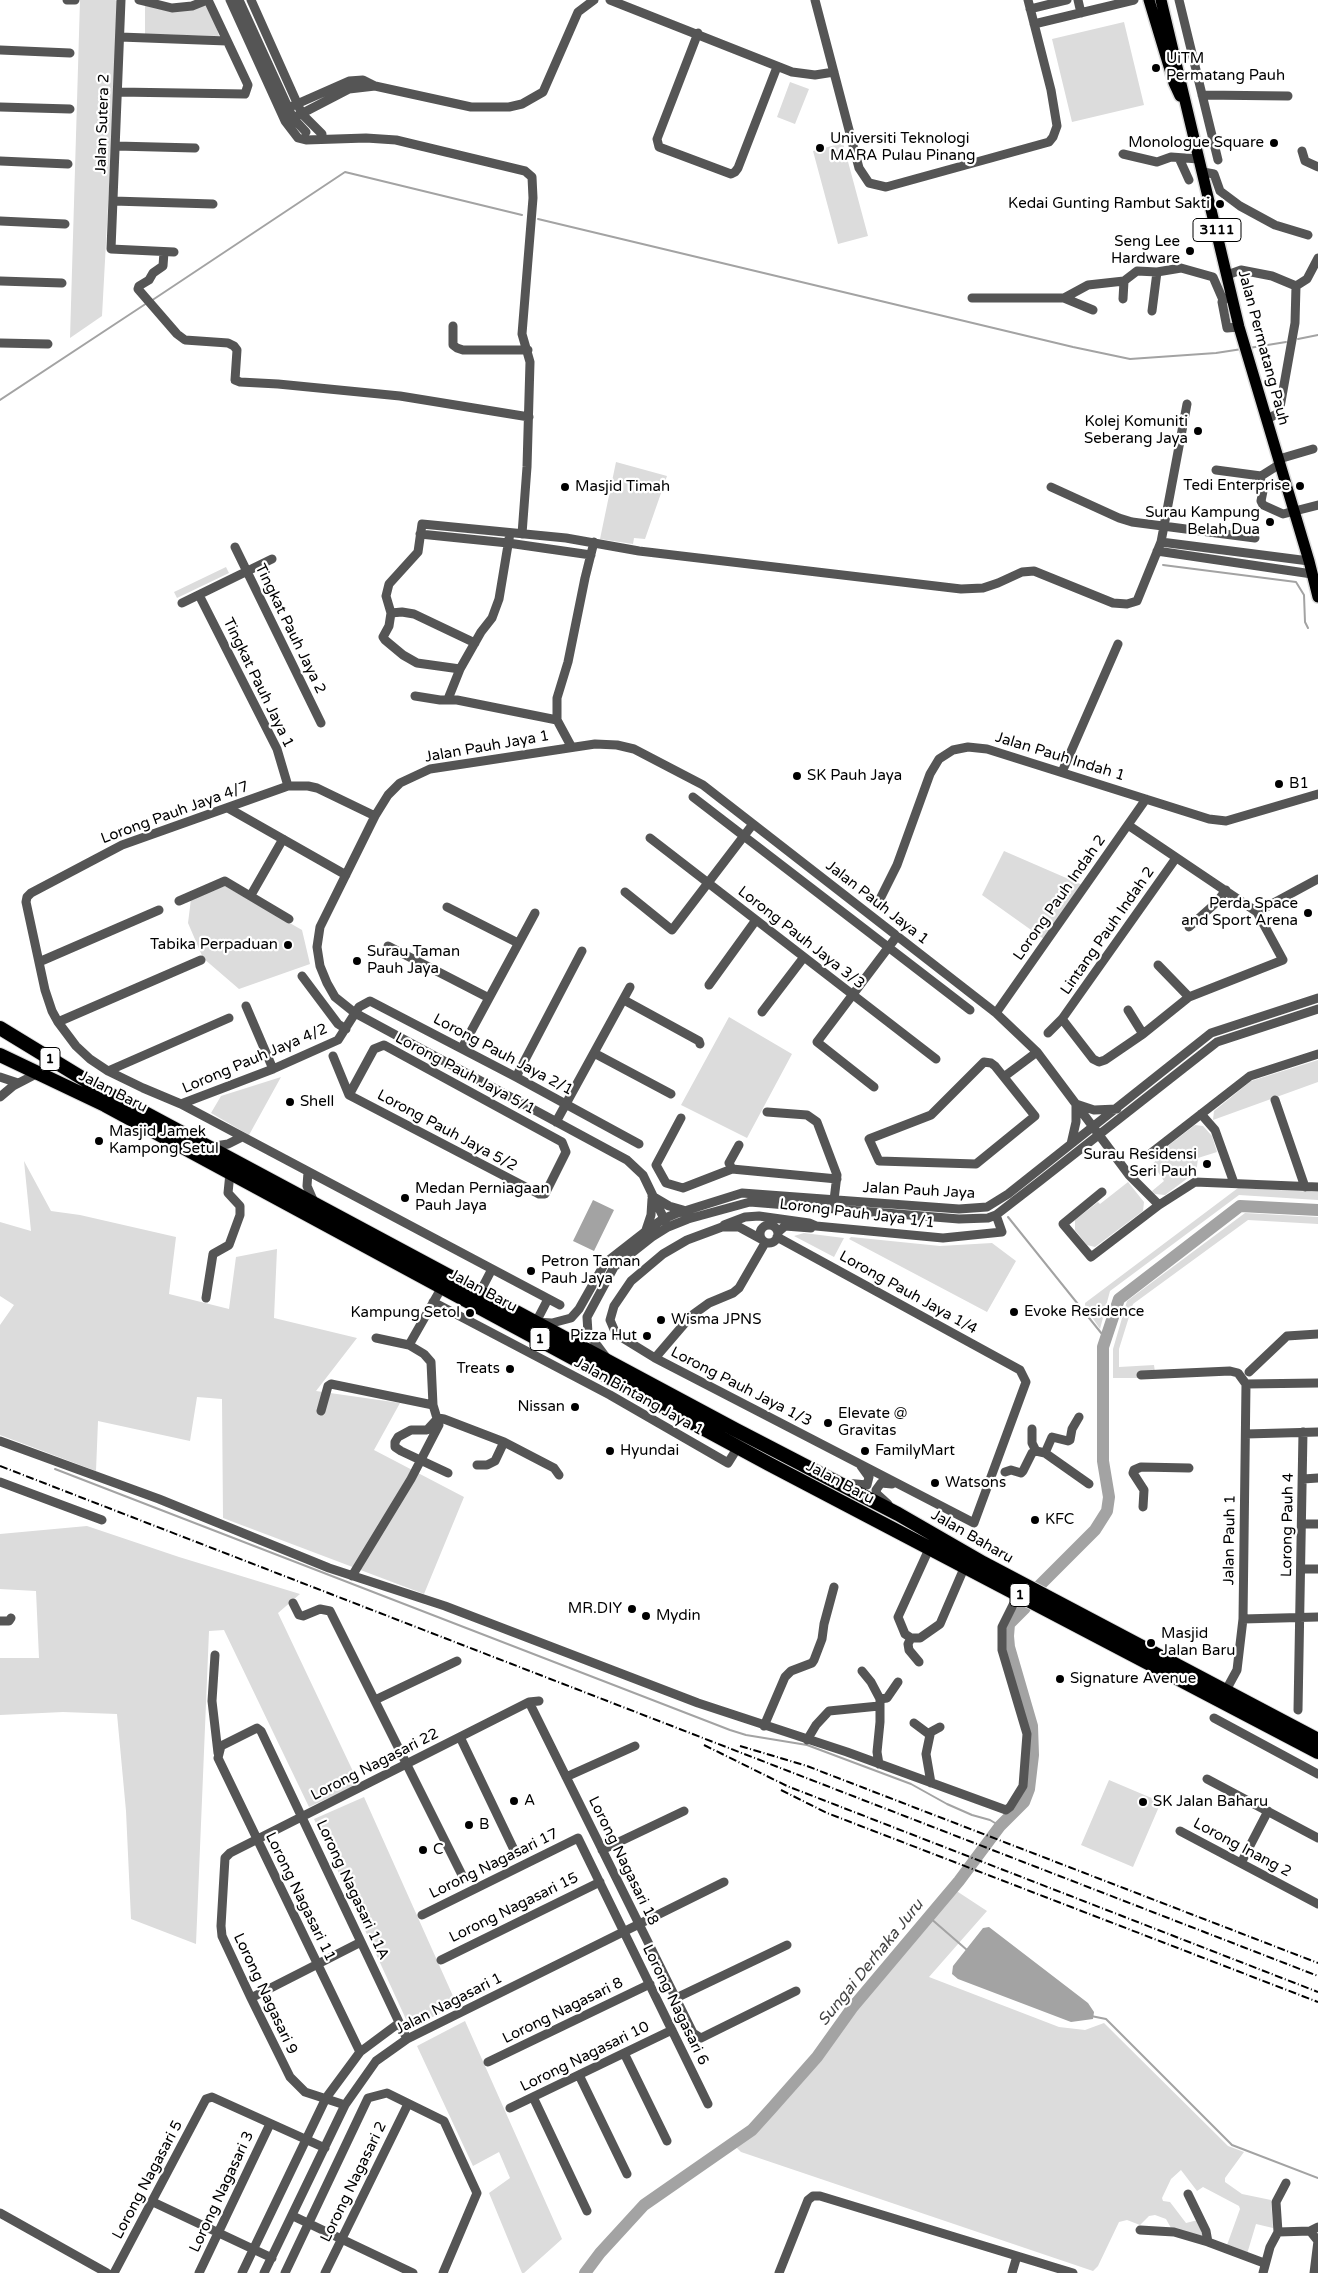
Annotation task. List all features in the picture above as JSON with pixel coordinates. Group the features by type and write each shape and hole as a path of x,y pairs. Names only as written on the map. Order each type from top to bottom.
{"highway":[{"name":"Jalan Baru","path":"0,1028 100,1090 610,1362"},
{"name":"Jalan Baru","path":"0,1055 105,1106 929,1549 975,1567"},
{"name":"Jalan Baharu","path":"610,1362 898,1514 975,1567 1318,1740"},
{"name":"Jalan Baharu","path":"1066,1613 1318,1752"}],"main road":[{"name":"Jalan Permatang Pauh","path":"1150,0 1174,83 1185,106"},
{"name":"Jalan Permatang Pauh","path":"1161,0 1182,81 1185,106 1203,172 1227,275 1227,299 1241,331 1318,597"}],"street":[{"path":"67,0 75,0"},
{"name":"Jalan Sutera 2","path":"121,0 112,249 164,252"},
{"path":"118,92 238,95 245,94 248,90 248,85 208,0 192,6 172,8 155,2 139,0"},
{"path":"230,0 285,110"},
{"path":"239,0 294,135 302,140 374,138 396,140 530,174 533,183 533,198 522,334 530,362 529,417 522,534"},
{"path":"251,0 302,114 322,134"},
{"path":"285,110 349,80 363,80 375,86 471,107 492,108 522,104 543,92 578,12 594,0"},
{"path":"610,0 698,33 777,67 802,74 815,75 834,72"},
{"path":"815,0 859,168 869,183 886,187 1048,142 1057,126 1051,90 1029,5 1067,0"},
{"path":"1078,0 1081,13"},
{"path":"1034,24 1081,13 1112,3 1134,0"},
{"path":"1179,0 1218,160"},
{"path":"698,33 657,138 659,147 731,174 735,172 777,67"},
{"path":"120,37 227,41"},
{"path":"0,50 70,53"},
{"path":"289,119 349,89 375,86"},
{"path":"1202,95 1288,96"},
{"path":"0,107 70,109"},
{"path":"289,119 306,132"},
{"path":"1194,140 1212,135"},
{"path":"116,146 195,148"},
{"path":"1302,151 1305,162 1318,166"},
{"path":"1123,154 1158,162 1171,157 1199,159"},
{"path":"1180,158 1189,180"},
{"path":"0,161 68,164"},
{"path":"1203,172 1214,174 1220,191 1240,206 1276,225 1308,235"},
{"path":"1208,196 1220,191"},
{"path":"113,201 213,204"},
{"path":"0,221 64,224"},
{"path":"174,252 164,252 163,266 153,273 149,280 139,286 140,291 185,340 228,343 234,346 237,350 235,380 240,382 400,396 529,417"},
{"path":"1296,286 1307,279 1318,258"},
{"path":"1064,298 1088,285 1124,281 1136,271 1157,272 1181,268 1210,275 1215,279 1227,299"},
{"path":"1227,275 1241,270 1272,276 1296,286"},
{"path":"1152,311 1157,272"},
{"path":"0,281 62,283"},
{"path":"1122,299 1124,281"},
{"path":"1267,420 1279,413 1295,323 1296,286"},
{"path":"972,298 1064,298 1093,310"},
{"path":"453,326 453,345 463,350 528,350"},
{"path":"0,343 48,344"},
{"path":"460,669 417,663 403,656 383,637 389,626 391,613 386,596 389,584 418,552 422,524 594,542 639,551 962,588 983,588 1022,572 1034,571 1113,603 1127,604 1137,601 1161,542 1187,404"},
{"path":"1216,470 1261,476 1279,462 1313,448"},
{"path":"1261,476 1260,485 1263,491 1261,503 1283,514 1318,505"},
{"path":"1051,487 1119,518 1255,538"},
{"path":"448,699 460,669 492,618 499,599 510,533"},
{"path":"420,534 508,543 591,555"},
{"path":"571,746 557,720 557,698 568,662 594,542"},
{"path":"1161,542 1309,561"},
{"name":"Tingkat Pauh Jaya 2","path":"235,546 321,723"},
{"path":"1158,551 1312,574"},
{"path":"182,603 272,559"},
{"name":"Tingkat Pauh Jaya 1","path":"199,594 277,750 288,786"},
{"path":"391,613 414,614 475,643"},
{"path":"1062,772 1118,644"},
{"path":"416,696 440,700 448,699 557,720"},
{"name":"Jalan Pauh Jaya 1","path":"668,1227 643,1175 635,1166 618,1154 355,1013 336,997 327,984 320,966 317,947 320,927 376,816 388,795 400,783 430,768 595,744 617,745 634,749 703,785 996,1013 1037,1052 1129,1175 1159,1205"},
{"name":"Jalan Pauh Indah 1","path":"881,897 899,858 930,774 939,759 954,750 968,748 987,749 1210,819 1226,821 1318,794"},
{"name":"Lorong Pauh Jaya 4/7","path":"376,816 317,788 288,786 122,845 31,893 27,897 26,902 45,990 58,1022 76,1046 90,1060 143,1088 181,1104 560,1305"},
{"path":"692,797 970,1010"},
{"name":"Lorong Pauh Indah 2","path":"996,1013 1146,798"},
{"path":"228,808 346,875"},
{"path":"625,892 672,930 753,824"},
{"path":"1062,1019 1093,1059 1099,1062 1143,1034 1189,997 1283,960 1257,912 1128,825"},
{"name":"Lorong Pauh Jaya 3/3","path":"650,838 936,1059"},
{"path":"251,895 283,839"},
{"name":"Lintang Pauh Indah 2","path":"1048,1033 1062,1019 1176,858"},
{"path":"1257,912 1318,879"},
{"path":"180,901 225,881 290,919"},
{"path":"1189,927 1217,902 1226,890"},
{"path":"447,907 518,943"},
{"path":"39,962 160,910"},
{"path":"462,1048 535,913"},
{"path":"710,985 756,920"},
{"path":"874,1087 817,1042 897,936"},
{"path":"388,946 489,998"},
{"path":"516,1077 582,951"},
{"path":"762,1012 804,957"},
{"path":"58,1022 201,960"},
{"path":"1158,965 1189,997"},
{"path":"302,976 338,1024 346,1029"},
{"path":"556,1122 630,987"},
{"name":"Jalan Pauh Jaya","path":"536,1322 560,1322 571,1318 579,1309 605,1263 663,1219 685,1210 748,1192 959,1209 986,1207 1008,1194 1071,1144 1096,1131 1117,1109 1211,1034 1318,998"},
{"path":"624,1000 699,1041 700,1044"},
{"name":"Lorong Pauh Jaya 2/1","path":"355,1013 359,1007 370,1001 462,1048 639,1144"},
{"path":"246,1006 272,1069"},
{"name":"Jalan Pauh Jaya","path":"610,1362 588,1334 587,1317 614,1267 668,1227 742,1202 970,1220 996,1215 1096,1131 1217,1042 1318,1009"},
{"path":"1128,1010 1143,1034"},
{"name":"Lorong Pauh Jaya 4/2","path":"181,1104 272,1069 338,1040 355,1013"},
{"path":"108,1070 230,1018"},
{"name":"Lorong Pauh Jaya 5/1","path":"349,1095 374,1049 384,1045 562,1142"},
{"path":"1005,1076 1037,1052"},
{"path":"594,1053 671,1094"},
{"path":"1151,1153 1250,1076 1318,1054"},
{"path":"333,1056 349,1095"},
{"path":"984,1062 991,1063 1005,1076 1035,1116 976,1164 879,1161 869,1139 931,1115 984,1062"},
{"path":"0,1097 18,1084 38,1074"},
{"path":"0,1077 18,1084"},
{"path":"482,1098 488,1086"},
{"name":"Lorong Pauh Jaya 5/2","path":"349,1095 539,1194 544,1194 566,1152 562,1142"},
{"path":"1275,1100 1305,1187"},
{"path":"1071,1144 1076,1122 1076,1104 1094,1110 1117,1109"},
{"path":"767,1112 807,1115 817,1122 837,1179 834,1200"},
{"path":"1200,1114 1215,1130 1234,1183"},
{"path":"681,1118 656,1165 666,1182 683,1188 732,1169 837,1179"},
{"path":"209,1147 228,1144 242,1137"},
{"path":"732,1169 729,1164 739,1145"},
{"path":"305,1170 310,1195 317,1205"},
{"path":"206,1298 213,1254 229,1245 240,1215 240,1206 228,1193 230,1173"},
{"path":"1102,1192 1063,1224 1091,1257 1159,1205 1195,1182 1318,1187"},
{"path":"652,1196 669,1206 685,1210"},
{"path":"646,1231 652,1215 652,1196"},
{"path":"830,1228 832,1210"},
{"path":"841,1229 843,1211"},
{"name":"Lorong Pauh Jaya 1/1","path":"724,1225 759,1222 809,1223 830,1228 943,1238 992,1235 1002,1232 996,1215"},
{"path":"655,1358 691,1316 739,1288 763,1241 760,1230 770,1222"},
{"name":"Lorong Pauh Jaya 1/4","path":"770,1222 778,1235 1020,1370 1026,1382 974,1524"},
{"path":"724,1225 739,1228 763,1241 771,1243 785,1226 808,1229 816,1226"},
{"name":"Lorong Pauh Jaya 1/3","path":"724,1225 678,1245 631,1281 611,1312 611,1326 616,1334 655,1358 974,1524"},
{"path":"480,1292 492,1269"},
{"path":"409,1345 442,1287"},
{"path":"536,1322 548,1299"},
{"name":"Jalan Bintang Jaya 1","path":"433,1302 535,1355 728,1463 738,1447"},
{"path":"497,1336 505,1321"},
{"path":"1249,1372 1287,1336 1318,1334"},
{"path":"352,1576 420,1461 439,1425 433,1405 431,1362 424,1354 409,1345 376,1338"},
{"path":"535,1355 543,1341"},
{"path":"1141,1375 1230,1371 1238,1373 1245,1379 1246,1384 1318,1383"},
{"path":"321,1411 328,1386 331,1384 433,1405"},
{"name":"Jalan Pauh 1","path":"1225,1692 1237,1670 1243,1619 1246,1384"},
{"path":"1005,1472 1011,1470 1021,1473 1032,1453 1040,1452 1052,1437 1070,1440 1072,1429 1079,1417"},
{"path":"438,1418 504,1442 554,1468 559,1475"},
{"path":"438,1418 427,1430 404,1432 395,1442 395,1447 448,1474"},
{"path":"683,1437 691,1421"},
{"path":"1032,1429 1032,1443 1040,1452 1089,1484"},
{"name":"Lorong Pauh 4","path":"1298,1710 1303,1432"},
{"path":"1246,1434 1318,1432"},
{"path":"0,1441 159,1499 352,1576 411,1594 597,1666 1006,1810 1020,1793 1023,1786 1027,1734 1002,1650 1002,1632 1013,1605"},
{"path":"477,1466 487,1465 495,1461 504,1442"},
{"path":"838,1482 867,1485 869,1477 856,1462"},
{"path":"1143,1508 1144,1490 1133,1473 1134,1470 1141,1467 1189,1468"},
{"path":"1302,1479 1318,1478"},
{"path":"0,1482 102,1520"},
{"path":"898,1514 877,1494 876,1490 881,1483 900,1485"},
{"path":"1302,1524 1318,1524"},
{"path":"929,1549 898,1617 905,1634 911,1638 920,1638 940,1624 975,1567"},
{"path":"1301,1570 1318,1569"},
{"path":"764,1726 785,1677 791,1671 812,1663 814,1660 822,1638 834,1587"},
{"path":"293,1604 299,1615 303,1616 320,1609 330,1611 464,1879"},
{"path":"1243,1619 1318,1617"},
{"path":"0,1621 9,1621 11,1618"},
{"path":"911,1638 908,1644 909,1650 919,1662"},
{"name":"Lorong Nagasari 11","path":"215,1655 212,1701 218,1753 223,1772 360,2052"},
{"path":"375,1700 457,1661"},
{"path":"862,1670 871,1682 880,1702 877,1752 879,1764"},
{"path":"808,1740 816,1725 829,1711 880,1702 887,1698 898,1682"},
{"name":"Lorong Nagasari 22","path":"224,1858 529,1702 539,1701"},
{"name":"Lorong Nagasari 18","path":"529,1702 693,2033 701,2038 796,1991"},
{"path":"1214,1718 1318,1774"},
{"path":"914,1723 929,1733 930,1739 926,1754 931,1784"},
{"path":"929,1733 940,1727"},
{"name":"Lorong Nagasari 11A","path":"218,1753 220,1746 257,1728 261,1730 407,2039"},
{"path":"460,1737 516,1854"},
{"path":"566,1777 635,1746"},
{"path":"1207,1779 1318,1838"},
{"path":"602,1850 684,1811"},
{"path":"1241,1864 1268,1811"},
{"name":"Lorong Inang 2","path":"1180,1832 1318,1904"},
{"name":"Lorong Nagasari 6","path":"578,1838 708,2104"},
{"name":"Lorong Nagasari 17","path":"422,1915 578,1838"},
{"name":"Lorong Nagasari 9","path":"224,1858 220,1926 222,1936 251,1998 290,2077 305,2092 345,2105"},
{"name":"Lorong Nagasari 15","path":"441,1960 600,1882"},
{"name":"Jalan Nagasari 1","path":"264,2273 345,2105 376,2061 407,2039 724,1882"},
{"path":"251,1998 361,1942"},
{"path":"676,1998 787,1945"},
{"name":"Lorong Nagasari 8","path":"488,2062 650,1984"},
{"name":"Jalan Nagasari 1","path":"242,2273 326,2098 360,2052 399,2023"},
{"name":"Lorong Nagasari 10","path":"510,2108 672,2030"},
{"path":"624,2053 667,2141"},
{"path":"579,2075 627,2174"},
{"path":"285,2273 368,2098 387,2093 444,2121 477,2193 442,2273"},
{"name":"Lorong Nagasari 5","path":"114,2273 206,2099 212,2097 270,2124"},
{"path":"534,2097 587,2211"},
{"name":"Lorong Nagasari 2","path":"325,2273 408,2104"},
{"path":"270,2124 325,2148"},
{"name":"Lorong Nagasari 3","path":"199,2273 270,2124"},
{"path":"1140,2230 1174,2232 1208,2242 1264,2268 1278,2232 1276,2202 1286,2183"},
{"path":"1188,2194 1206,2231 1208,2242"},
{"path":"780,2273 808,2200 813,2196 820,2196 1073,2273"},
{"path":"153,2202 272,2258"},
{"path":"0,2214 107,2273"},
{"path":"292,2216 413,2273"},
{"path":"1278,2232 1314,2229 1318,2241 1314,2273"},
{"path":"1012,2273 1017,2256"}],"shaded area":[{"path":"80,0 115,0 119,2 102,316 70,338"},
{"path":"208,0 219,36 145,34 145,6 172,8"},
{"path":"1124,22 1144,105 1072,122 1052,39"},
{"path":"790,82 809,89 795,124 777,117"},
{"path":"843,143 868,236 838,244 813,151"},
{"path":"616,462 667,476 645,539 634,538 633,544 600,539"},
{"path":"226,567 229,573 177,598 174,592"},
{"path":"1004,851 1087,887 1048,942 982,895"},
{"path":"225,886 302,930 310,964 239,989 203,958 188,923 191,899"},
{"path":"729,1017 792,1054 747,1138 681,1105"},
{"path":"1318,1060 1318,1082 1213,1120 1214,1111 1251,1081"},
{"path":"281,1077 249,1135 211,1113 221,1096"},
{"path":"1195,1125 1203,1126 1212,1136 1217,1152 1198,1158 1196,1175 1192,1175 1165,1195 1155,1194 1152,1191 1164,1181 1158,1172 1150,1177 1146,1171 1162,1154 1160,1152"},
{"path":"24,1161 51,1211 80,1215 176,1237 169,1294 229,1309 236,1257 277,1249 274,1318 357,1338 316,1391 400,1403 374,1450 464,1497 424,1594 223,1518 222,1399 197,1397 190,1441 98,1421 96,1471 0,1435 0,1325 14,1305 0,1296 0,1222 31,1231"},
{"path":"1128,1182 1144,1202 1143,1211 1095,1247 1087,1245 1075,1230 1075,1220 1098,1202 1100,1204"},
{"path":"1238,1188 1318,1192 1318,1200 1239,1195 1110,1291 1100,1329 1085,1307 1085,1303"},
{"path":"593,1200 614,1210 594,1251 573,1241"},
{"path":"1245,1213 1318,1217 1318,1224 1248,1220 1133,1304 1119,1349 1119,1367 1154,1365 1155,1372 1138,1372 1138,1378 1113,1378 1113,1349 1127,1301"},
{"path":"804,1233 844,1238 834,1257 794,1236"},
{"path":"851,1237 940,1246 992,1243 1016,1261 987,1312 849,1239"},
{"path":"87,1526 179,1557 300,1594 278,1613 359,1784 309,1807 224,1630 209,1631 196,1944 131,1919 126,1811 117,1714 63,1712 0,1715 0,1658 39,1658 36,1591 0,1589 0,1534"},
{"path":"1109,1780 1161,1802 1133,1867 1081,1845"},
{"path":"364,1797 457,2005 410,2028 314,1819"},
{"path":"955,1890 987,1911 929,1977 1059,2027 1085,2030 1104,2023 1228,2146 1244,2152 1225,2178 1225,2182 1242,2194 1271,2200 1273,2228 1256,2224 1247,2254 1227,2245 1240,2209 1239,2206 1203,2187 1197,2191 1181,2170 1171,2179 1162,2198 1163,2201 1170,2202 1186,2223 1198,2220 1203,2237 1171,2228 1166,2219 1155,2215 1149,2216 1140,2225 1127,2220 1119,2222 1098,2266 1093,2271 741,2152 736,2147 757,2130 812,2064 853,2010"},
{"path":"989,1927 1088,2003 1094,2012 1093,2019 1071,2022 958,1979 952,1974 953,1966 983,1928"},
{"path":"465,2021 562,2239 524,2273 522,2273 489,2193 510,2178 499,2152 473,2166 417,2046"}],"waterway":[{"path":"151,301 345,172 522,215"},
{"path":"538,219 1130,359 1216,353 1242,349"},
{"path":"0,400 147,303"},
{"path":"1298,339 1318,335"},
{"path":"1249,348 1286,342"},
{"path":"1163,565 1296,582 1304,595 1305,622 1308,628"},
{"name":"Sungai Derhaka Juru","path":"1039,1586 1095,1530 1107,1511 1109,1497 1103,1461 1103,1347 1119,1299 1240,1206 1318,1210"},
{"path":"1008,1217 1106,1339"},
{"path":"55,1469 730,1730 746,1735 807,1745 911,1784 947,1804 972,1815 990,1820 1000,1826"},
{"name":"Sungai Derhaka Juru","path":"585,2273 600,2253 644,2205 752,2130 817,2057 852,2008 959,1881 1000,1826 1024,1802 1029,1789 1033,1755 1032,1726 1009,1647 1008,1636 1009,1624 1025,1608"},
{"path":"929,1917 967,1950"},
{"path":"1091,2016 1106,2019 1232,2145 1318,2178"}],"railway":[{"path":"0,1466 1318,1976"},
{"path":"704,1745 787,1786 1318,1992"},
{"path":"740,1746 807,1766 1318,1963"},
{"path":"781,1790 827,1813 1318,2002"}],"place":[{"name":"UiTM Permatang Pauh","path":"1156,68"},
{"name":"Monologue Square","path":"1274,143"},
{"name":"Universiti Teknologi MARA Pulau Pinang","path":"820,148"},
{"name":"Kedai Gunting Rambut Sakti","path":"1220,204"},
{"name":"Seng Lee Hardware","path":"1190,251"},
{"name":"Kolej Komuniti Seberang Jaya","path":"1198,431"},
{"name":"Tedi Enterprise","path":"1300,486"},
{"name":"Masjid Timah","path":"565,487"},
{"name":"Surau Kampung Belah Dua","path":"1270,522"},
{"name":"SK Pauh Jaya","path":"797,776"},
{"name":"B1","path":"1279,784"},
{"name":"Perda Space and Sport Arena","path":"1308,913"},
{"name":"Tabika Perpaduan","path":"288,945"},
{"name":"Surau Taman Pauh Jaya","path":"357,961"},
{"name":"Shell","path":"290,1102"},
{"name":"Masjid Jamek Kampong Setul","path":"99,1141"},
{"name":"Surau Residensi Seri Pauh","path":"1207,1164"},
{"name":"Medan Perniagaan Pauh Jaya","path":"405,1198"},
{"name":"Petron Taman Pauh Jaya","path":"531,1271"},
{"name":"Evoke Residence","path":"1014,1312"},
{"name":"Kampung Setol","path":"470,1313"},
{"name":"Wisma JPNS","path":"661,1320"},
{"name":"Pizza Hut","path":"647,1336"},
{"name":"Treats","path":"510,1369"},
{"name":"Nissan","path":"575,1407"},
{"name":"Elevate @ Gravitas","path":"828,1423"},
{"name":"Hyundai","path":"610,1451"},
{"name":"FamilyMart","path":"865,1451"},
{"name":"Watsons","path":"935,1483"},
{"name":"KFC","path":"1035,1520"},
{"name":"MR.DIY","path":"632,1609"},
{"name":"Mydin","path":"646,1616"},
{"name":"Masjid Jalan Baru","path":"1151,1643"},
{"name":"Signature Avenue","path":"1060,1679"},
{"name":"A","path":"514,1801"},
{"name":"SK Jalan Baharu","path":"1143,1802"},
{"name":"B","path":"469,1825"},
{"name":"C","path":"423,1850"}]}
